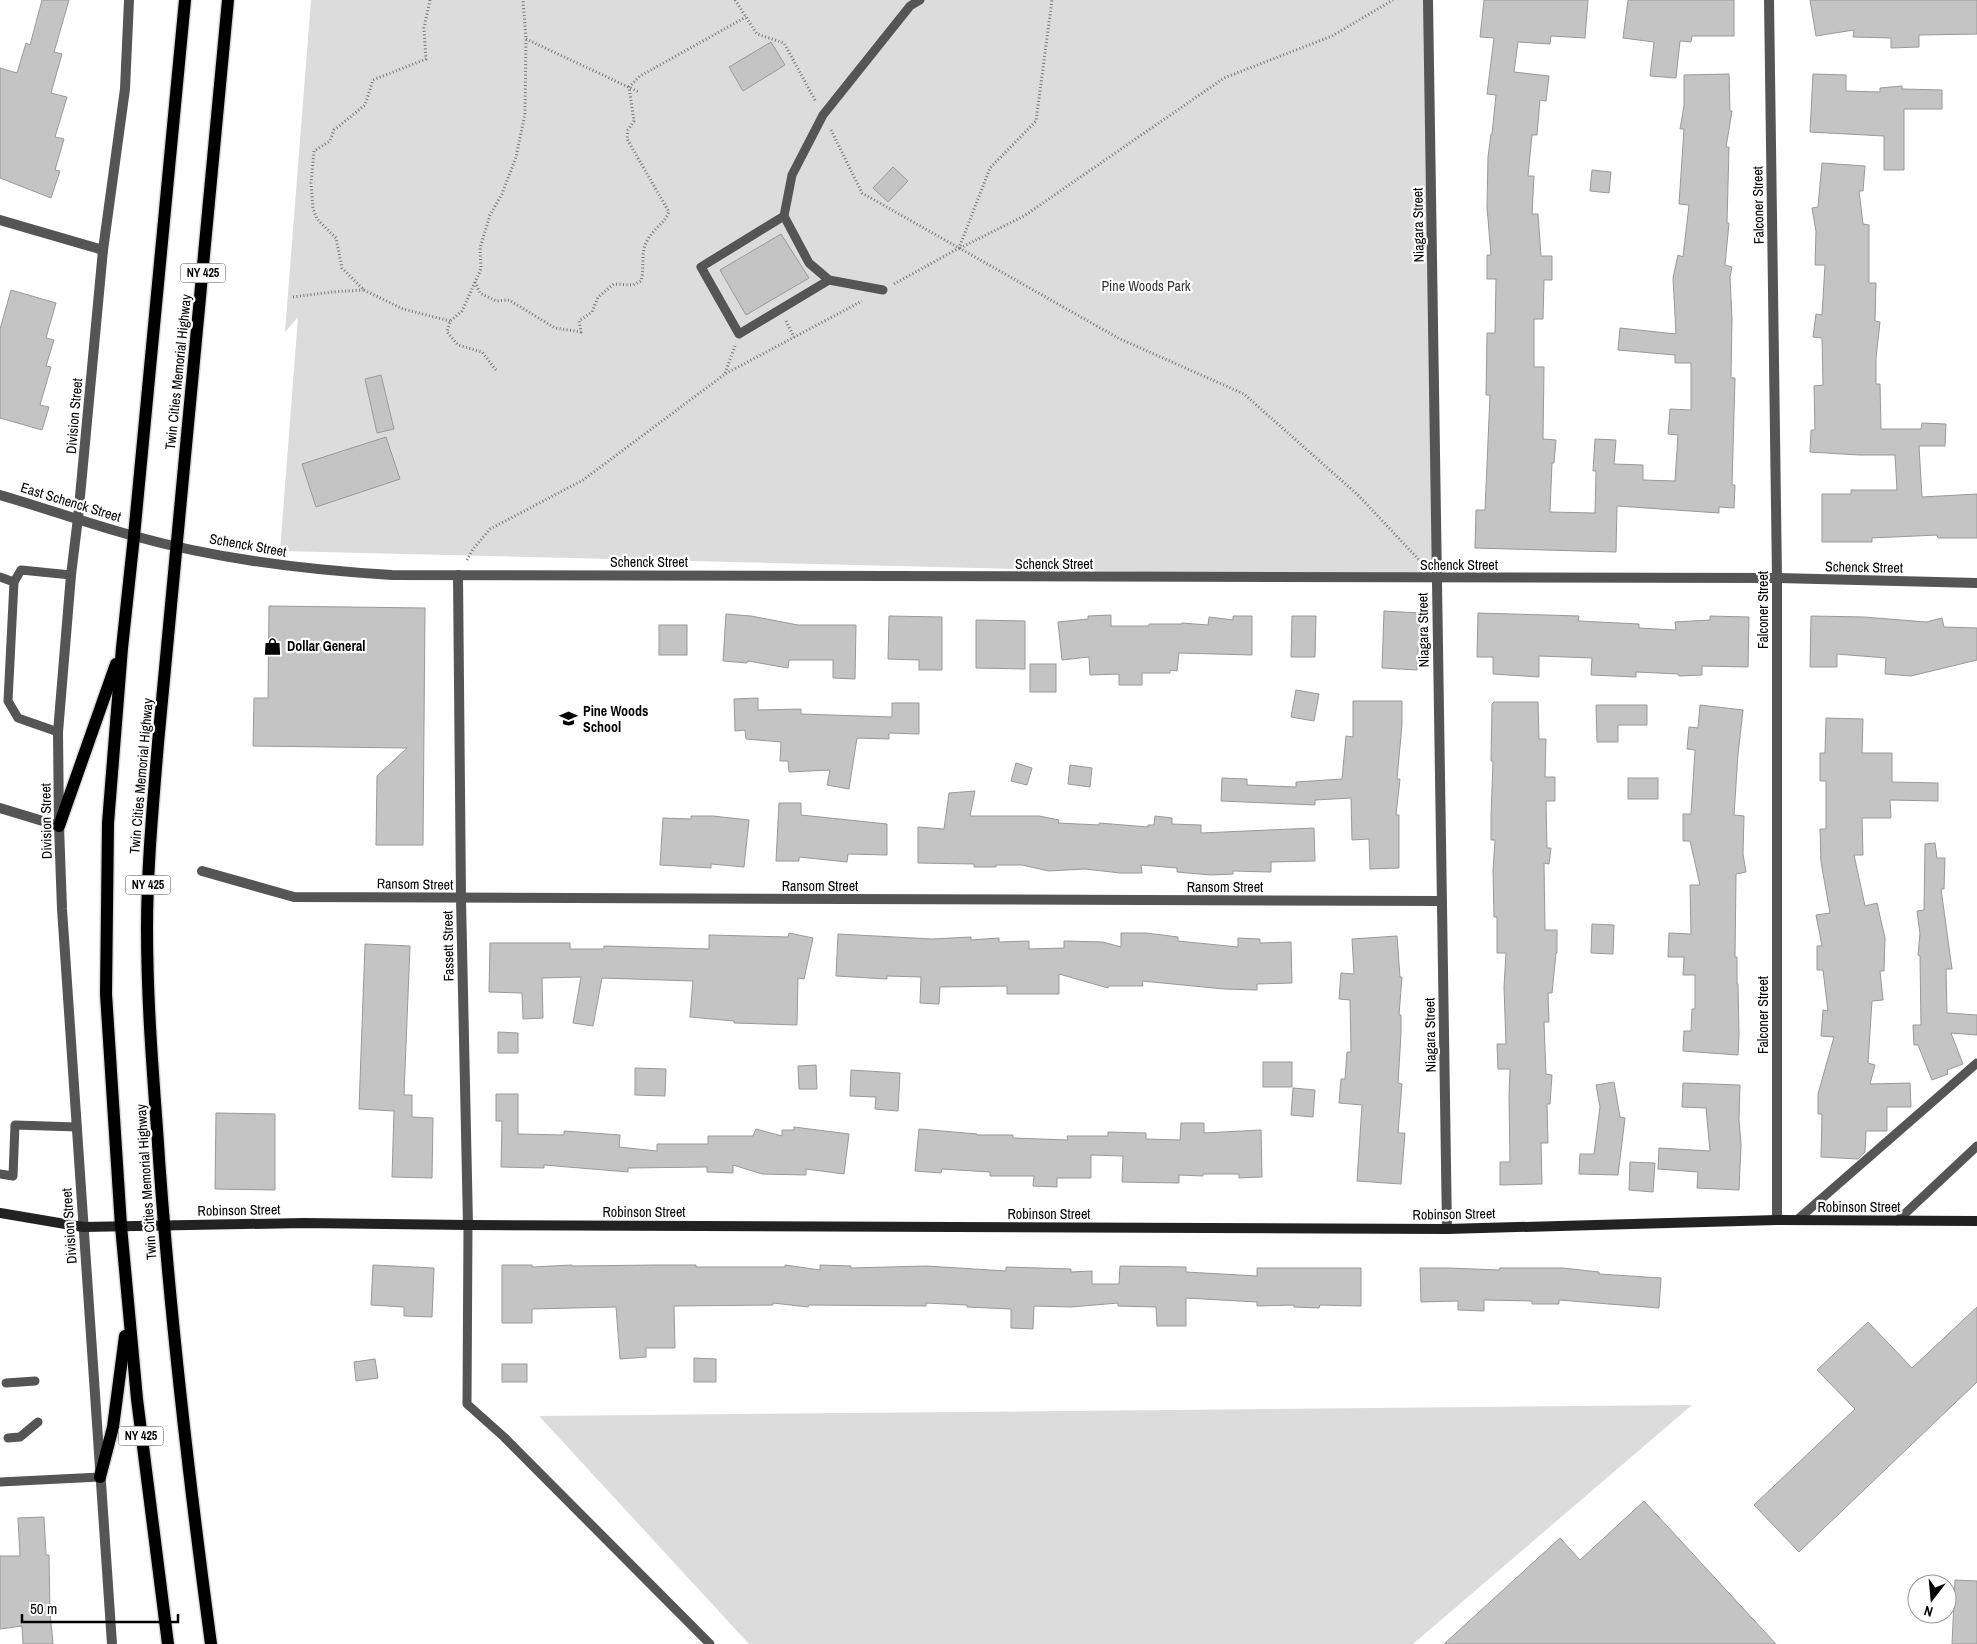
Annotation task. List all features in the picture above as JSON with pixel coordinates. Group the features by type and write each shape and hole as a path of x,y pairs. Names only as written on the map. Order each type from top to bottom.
{"main road":[{"name":"Twin Cities Memorial Highway","path":"168,1644 137,1399 128,1311 106,984 108,822 122,648 185,0"},
{"name":"Twin Cities Memorial Highway","path":"211,1644 186,1451 163,1225 150,1018 147,929 150,835 228,0"},
{"path":"59,826 122,648"},
{"path":"100,1477 113,1427 128,1311"}],"street":[{"name":"Division Street","path":"112,1644 76,1127 59,826 58,732 71,575 103,250 125,89 129,0"},
{"name":"Niagara Street","path":"1428,0 1447,1229"},
{"name":"Falconer Street","path":"1769,0 1777,578 1777,1220"},
{"path":"0,220 103,250"},
{"name":"East Schenck Street","path":"0,495 134,536"},
{"name":"Schenck Street","path":"134,536 256,561 333,572 392,575 1777,578 1977,583"},
{"name":"Fassett Street","path":"458,575 461,899 468,1225"},
{"path":"0,808 59,826"},
{"name":"Ransom Street","path":"202,871 294,897 1442,901"},
{"name":"Robinson Street","path":"0,1213 83,1227 304,1223 1447,1229 1777,1220 1977,1222"}],"lane":[{"path":"883,290 829,280 809,263 784,216 792,175 823,115 910,6 920,0"},
{"path":"784,216 701,267 739,334 829,280"},
{"path":"58,732 18,718 8,701 14,582 21,570 71,575"},
{"path":"0,577 14,582"},
{"path":"1797,1220 1977,1063"},
{"path":"0,1174 13,1176 15,1125 76,1127"},
{"path":"1897,1221 1976,1146"},
{"path":"468,1225 467,1404 504,1437 710,1644"},
{"path":"6,1383 35,1381"},
{"path":"8,1438 20,1436 38,1422"},
{"path":"0,1482 100,1477"}],"path":[{"path":"430,0 424,28 426,59 373,80 365,104 334,130 330,141 314,151 311,183 313,209 317,219 336,238 342,268 364,290 403,309 450,321"},
{"path":"496,370 482,352 458,345 447,332 450,321 462,311 481,269 480,248 490,215 502,194 516,157 525,114 526,39 523,0"},
{"path":"735,0 756,34 784,43 862,192 1118,338 1244,394 1358,495 1436,578"},
{"path":"959,248 1024,216 1224,78 1332,36 1392,0"},
{"path":"629,88 640,76 746,17"},
{"path":"526,39 639,92"},
{"path":"475,282 480,293 496,301 509,300 555,328 581,332 580,320 592,312 598,297 614,284 633,285 641,281 644,271 643,257 647,240 666,220 669,212 627,139 628,130 634,121 629,88"},
{"path":"293,297 364,290"},
{"path":"724,374 739,334"}],"green space":[{"name":"Pine Woods Park","path":"311,0 1428,0 1436,579 280,551 298,317 285,332"},
{"path":"1692,1405 1413,1644 749,1644 539,1416"}],"building":[{"path":"42,0 69,0 54,52 62,54 51,93 67,97 55,137 64,139 55,170 60,171 51,198 0,178 0,68 17,73 26,43 30,45"},
{"path":"1484,0 1588,0 1585,38 1551,36 1550,44 1518,42 1514,72 1549,76 1546,101 1540,100 1537,135 1532,135 1528,176 1534,176 1532,214 1538,214 1541,256 1552,256 1552,280 1544,280 1543,319 1534,319 1534,367 1544,367 1543,439 1556,440 1554,463 1552,463 1550,512 1595,513 1596,471 1593,471 1595,439 1616,440 1614,464 1643,465 1643,480 1675,481 1678,435 1668,434 1670,409 1691,410 1691,363 1675,363 1675,355 1618,350 1620,328 1676,334 1673,278 1678,255 1683,257 1689,205 1679,204 1684,129 1680,129 1684,106 1684,75 1729,74 1730,111 1732,111 1726,147 1729,147 1727,223 1729,223 1725,265 1732,267 1730,277 1732,319 1731,378 1735,378 1732,485 1735,485 1734,508 1719,507 1719,513 1617,506 1616,552 1475,548 1476,510 1485,510 1490,395 1486,395 1487,333 1495,333 1496,279 1487,279 1487,255 1491,255 1487,207 1488,157 1496,95 1487,94 1494,38 1480,37"},
{"path":"1628,0 1734,0 1734,36 1692,36 1691,42 1680,41 1676,78 1650,76 1654,42 1623,38"},
{"path":"1810,0 1977,0 1977,34 1919,35 1919,47 1891,48 1891,38 1853,37 1854,30 1816,36"},
{"path":"771,42 785,65 743,91 729,67"},
{"path":"1813,74 1846,75 1846,91 1880,92 1880,88 1902,86 1902,89 1942,90 1942,109 1904,109 1904,170 1884,170 1884,136 1810,132"},
{"path":"1822,163 1865,166 1863,191 1859,191 1863,224 1869,225 1869,283 1876,283 1875,321 1880,322 1876,358 1876,384 1880,384 1881,429 1921,429 1922,423 1946,424 1945,446 1919,446 1922,497 1977,494 1977,538 1938,538 1937,535 1872,538 1872,542 1822,542 1822,494 1851,494 1851,490 1897,490 1895,455 1810,452 1811,430 1815,430 1814,386 1823,385 1822,338 1813,337 1816,314 1822,315 1825,265 1815,265 1816,231 1812,208 1818,207"},
{"path":"893,167 908,181 888,202 873,188"},
{"path":"1592,170 1611,172 1609,193 1590,191"},
{"path":"781,234 809,278 746,315 720,270"},
{"path":"11,290 56,303 46,338 54,340 46,366 51,367 40,405 49,407 42,430 0,418 0,329"},
{"path":"381,375 394,429 377,433 365,379"},
{"path":"386,437 400,479 316,507 302,464"},
{"path":"269,606 425,608 423,845 376,845 377,776 407,748 253,746 254,698 268,698"},
{"path":"1384,611 1420,613 1417,670 1382,668"},
{"path":"1478,613 1579,616 1578,621 1639,624 1639,628 1676,630 1675,622 1710,620 1710,616 1749,617 1748,667 1702,666 1702,675 1679,676 1678,674 1636,672 1636,677 1591,675 1592,658 1539,656 1539,677 1493,674 1493,657 1477,657"},
{"path":"726,614 751,616 798,625 856,625 855,679 833,678 833,660 789,660 788,668 748,661 747,663 723,661"},
{"path":"1111,615 1111,626 1149,626 1149,624 1182,623 1208,625 1209,617 1233,620 1233,616 1252,616 1252,655 1179,653 1177,671 1170,670 1170,673 1142,673 1142,685 1119,685 1119,674 1090,675 1089,657 1062,660 1058,622 1088,619 1088,616"},
{"path":"889,616 942,617 942,670 919,670 919,660 888,659"},
{"path":"1292,616 1316,616 1315,657 1291,657"},
{"path":"1811,616 1864,617 1926,622 1942,618 1944,627 1977,628 1977,660 1911,676 1885,674 1886,658 1837,654 1837,667 1810,667"},
{"path":"976,620 1025,621 1025,669 976,668"},
{"path":"659,625 687,625 687,655 659,655"},
{"path":"1030,664 1056,664 1056,692 1030,692"},
{"path":"1296,690 1319,694 1314,721 1291,717"},
{"path":"758,698 758,710 801,709 801,714 892,717 892,703 919,703 919,734 889,733 889,739 857,738 849,789 827,785 830,770 789,772 788,761 780,761 781,742 746,739 745,730 735,731 734,699"},
{"path":"1353,701 1402,701 1402,725 1397,779 1400,779 1396,815 1399,815 1399,868 1370,869 1369,839 1352,840 1351,798 1315,800 1315,805 1221,801 1222,778 1247,779 1247,785 1296,787 1296,782 1342,779 1346,736 1353,737"},
{"path":"1494,702 1538,702 1539,739 1546,739 1545,777 1555,777 1555,801 1546,801 1547,848 1551,848 1549,864 1544,863 1545,930 1557,930 1557,953 1552,993 1548,993 1549,1022 1544,1022 1546,1074 1552,1075 1550,1104 1547,1104 1548,1143 1541,1143 1542,1184 1500,1185 1500,1162 1510,1162 1510,1069 1498,1069 1497,1044 1506,1044 1504,987 1506,953 1497,953 1497,917 1494,917 1493,870 1495,840 1491,840 1493,761 1491,761 1492,704"},
{"path":"1596,705 1647,705 1647,725 1618,725 1618,742 1597,742"},
{"path":"1700,705 1743,710 1734,815 1744,816 1743,854 1746,872 1736,874 1735,957 1737,957 1738,984 1738,1055 1683,1051 1684,1031 1691,1031 1692,1009 1695,1009 1695,975 1683,975 1684,957 1668,957 1669,933 1691,934 1690,885 1700,885 1690,841 1683,841 1683,814 1691,814 1695,750 1687,749 1689,727 1698,728"},
{"path":"1826,718 1863,719 1862,753 1892,753 1892,782 1938,783 1938,801 1890,800 1891,818 1862,818 1863,855 1854,855 1865,906 1877,903 1885,938 1884,971 1880,971 1883,1000 1872,1001 1868,1063 1875,1065 1870,1084 1910,1083 1911,1107 1887,1107 1887,1131 1866,1131 1865,1152 1858,1159 1821,1157 1822,1114 1818,1114 1818,1094 1834,1037 1821,1036 1823,1010 1828,1011 1823,970 1817,970 1817,946 1822,946 1816,915 1830,913 1821,862 1820,829 1826,829 1826,781 1820,781 1820,753 1825,753"},
{"path":"1016,763 1032,768 1027,785 1011,781"},
{"path":"1070,765 1092,768 1090,787 1068,784"},
{"path":"1628,778 1658,778 1658,799 1628,799"},
{"path":"975,791 970,816 1039,816 1059,820 1058,823 1099,825 1099,823 1148,827 1148,825 1154,825 1155,816 1172,818 1172,824 1201,825 1201,833 1314,828 1315,861 1271,862 1271,872 1233,871 1233,874 1211,875 1177,872 1177,868 1141,865 1142,873 1120,873 1085,869 1049,871 1022,865 974,867 974,864 918,863 918,827 944,829 949,793"},
{"path":"779,803 801,803 801,815 887,824 887,855 848,854 847,862 799,857 799,861 776,861"},
{"path":"691,816 713,816 749,820 744,867 711,864 711,868 660,865 663,818 691,819"},
{"path":"1935,843 1937,858 1945,858 1944,889 1941,889 1952,969 1946,969 1947,1013 1977,1015 1977,1035 1951,1033 1963,1064 1947,1070 1948,1074 1932,1080 1918,1045 1914,1045 1913,1025 1921,1025 1920,956 1918,955 1920,934 1917,911 1924,910 1925,844"},
{"path":"1592,924 1614,925 1613,954 1591,953"},
{"path":"789,933 813,938 804,979 798,978 797,1025 734,1023 734,1021 690,1017 693,981 602,978 593,1026 573,1023 581,977 542,978 543,1018 523,1019 522,993 489,992 490,943 570,943 570,949 604,949 604,946 709,949 709,935 788,937"},
{"path":"1121,933 1146,933 1178,937 1178,941 1238,947 1238,938 1260,939 1260,943 1291,942 1292,983 1257,984 1257,990 1224,989 1142,981 1143,986 1108,986 1108,988 1059,974 1059,994 1007,994 1007,986 940,987 939,1004 920,1003 921,977 887,976 887,979 836,976 838,934 932,939 971,937 971,940 999,938 999,942 1029,941 1029,949 1064,948 1064,941 1103,942 1121,947"},
{"path":"1397,936 1400,977 1402,977 1399,1015 1401,1015 1401,1034 1398,1083 1402,1084 1398,1133 1405,1133 1401,1184 1357,1181 1362,1105 1339,1103 1341,1079 1345,1079 1347,1052 1351,1052 1350,1000 1339,999 1341,973 1354,974 1352,939"},
{"path":"365,944 410,946 404,1095 412,1095 412,1117 433,1118 432,1178 392,1177 394,1111 359,1109"},
{"path":"498,1032 518,1033 518,1053 498,1053"},
{"path":"1263,1062 1292,1062 1292,1087 1263,1087"},
{"path":"816,1065 817,1089 799,1089 798,1066"},
{"path":"635,1068 666,1069 665,1096 635,1095"},
{"path":"851,1070 900,1073 898,1111 875,1109 876,1097 850,1096"},
{"path":"1614,1082 1620,1117 1625,1118 1618,1175 1579,1174 1580,1154 1594,1154 1600,1107 1596,1085"},
{"path":"1683,1083 1740,1085 1739,1119 1741,1145 1739,1190 1697,1188 1698,1172 1658,1169 1659,1148 1710,1151 1706,1108 1682,1107"},
{"path":"1293,1088 1315,1090 1313,1117 1291,1115"},
{"path":"496,1094 518,1094 518,1134 564,1135 564,1131 620,1135 619,1147 657,1151 657,1144 708,1144 708,1136 753,1136 756,1129 782,1136 782,1130 794,1130 794,1127 849,1134 844,1174 806,1169 806,1175 762,1174 733,1165 733,1173 707,1172 707,1167 628,1168 628,1172 544,1165 544,1168 501,1167 502,1121 496,1121"},
{"path":"216,1113 275,1114 275,1190 215,1189"},
{"path":"1181,1123 1204,1123 1204,1133 1261,1130 1262,1177 1239,1178 1239,1174 1203,1174 1203,1176 1179,1175 1179,1183 1122,1182 1123,1156 1091,1155 1091,1178 1057,1178 1057,1187 1033,1186 1034,1176 990,1176 990,1172 942,1169 941,1173 915,1171 919,1129 977,1135 1013,1135 1013,1138 1068,1140 1067,1136 1108,1136 1108,1132 1146,1133 1146,1139 1180,1140"},
{"path":"1630,1162 1655,1163 1653,1192 1629,1190"},
{"path":"373,1265 434,1268 432,1317 404,1316 404,1307 371,1305"},
{"path":"502,1265 532,1265 532,1267 572,1265 696,1265 696,1267 785,1267 785,1265 820,1270 820,1265 851,1266 851,1268 926,1266 1006,1271 1006,1267 1071,1269 1071,1272 1092,1271 1092,1284 1119,1284 1120,1266 1186,1267 1186,1272 1257,1276 1257,1268 1361,1268 1361,1306 1320,1305 1319,1308 1294,1307 1294,1305 1257,1306 1257,1302 1186,1298 1186,1326 1157,1326 1156,1307 1118,1306 1118,1303 1071,1307 1034,1306 1033,1329 1011,1328 1011,1309 967,1307 967,1305 926,1303 926,1306 809,1305 808,1307 773,1303 773,1305 674,1306 675,1348 646,1348 646,1357 620,1359 616,1307 532,1309 532,1323 502,1323"},
{"path":"1420,1268 1499,1270 1500,1268 1563,1268 1599,1272 1599,1274 1661,1278 1659,1308 1559,1300 1559,1304 1532,1304 1532,1301 1484,1300 1484,1311 1458,1310 1458,1301 1421,1302"},
{"path":"1977,1307 1977,1382 1799,1552 1754,1505 1855,1409 1817,1370 1868,1322 1912,1368"},
{"path":"694,1358 716,1359 716,1382 694,1382"},
{"path":"375,1359 378,1378 356,1381 354,1362"},
{"path":"502,1364 527,1364 527,1382 502,1382"},
{"path":"1644,1501 1776,1644 1444,1644 1560,1538 1580,1560"},
{"path":"44,1517 46,1555 49,1555 50,1612 53,1644 23,1644 22,1626 0,1629 0,1556 20,1556 18,1518"},
{"path":"1957,1580 1977,1581 1977,1644 1952,1644 1953,1624 1957,1624"}],"place":[{"name":"Dollar General","path":"273,646"},
{"name":"Pine Woods School","path":"569,719"}]}
